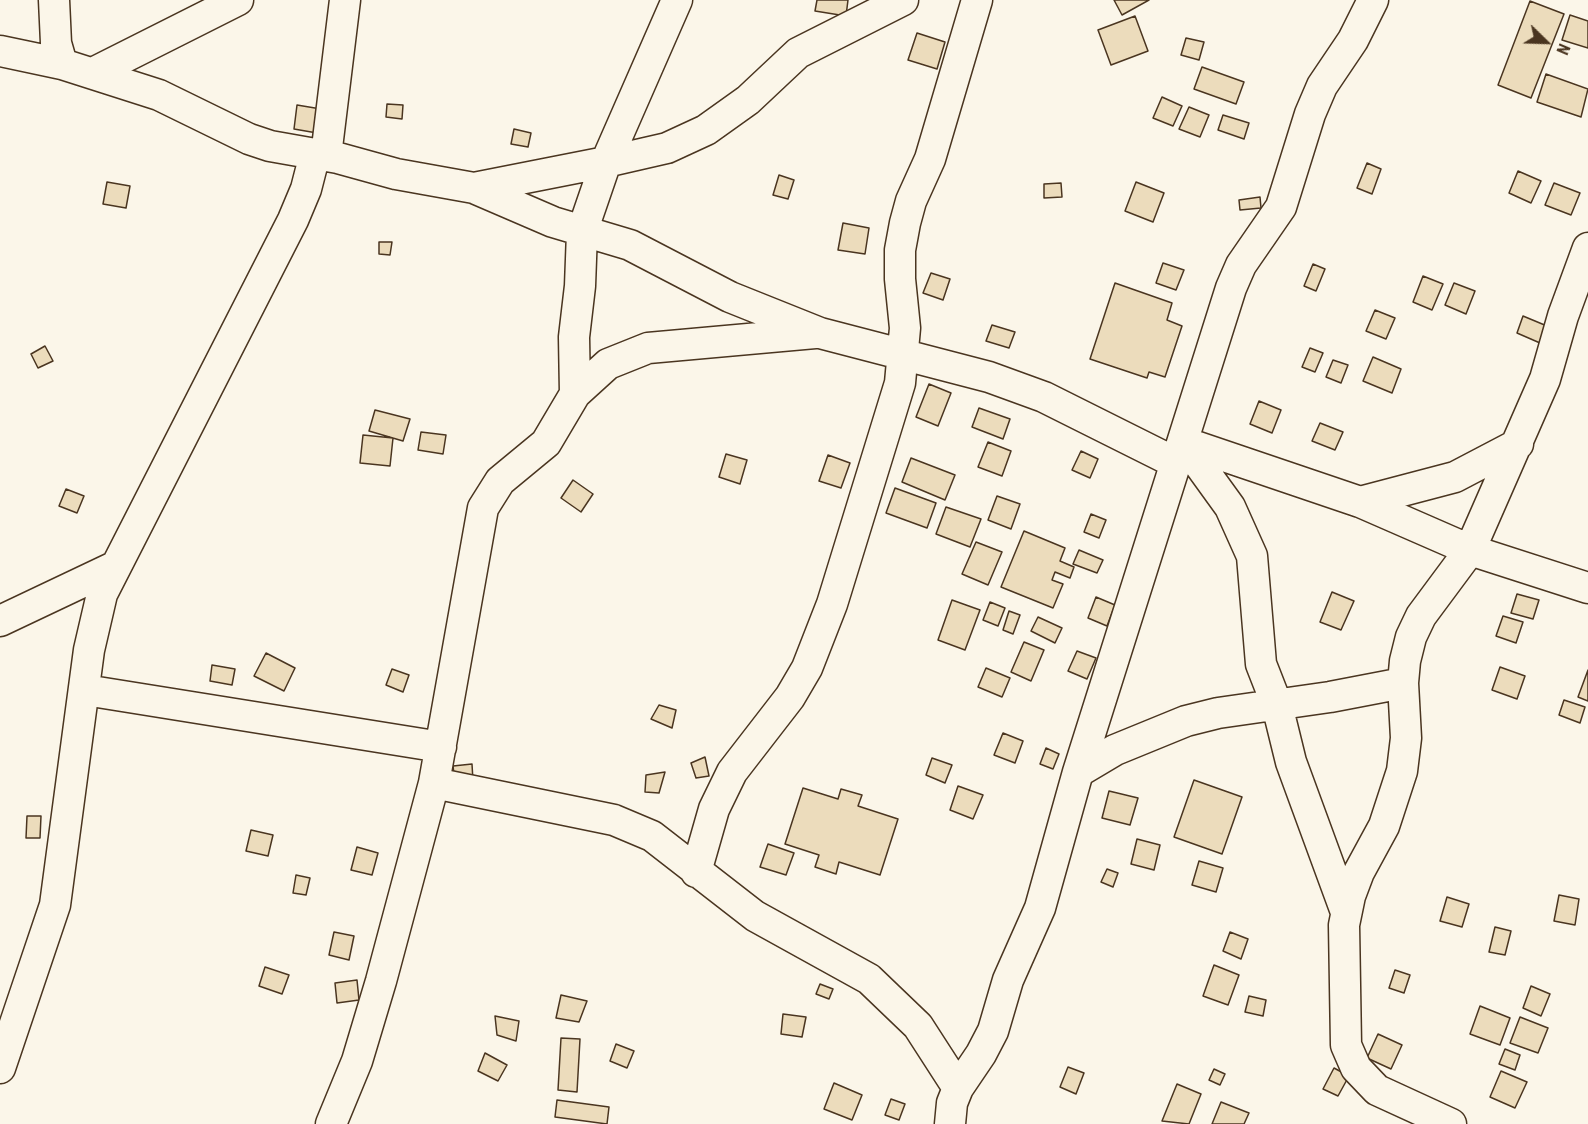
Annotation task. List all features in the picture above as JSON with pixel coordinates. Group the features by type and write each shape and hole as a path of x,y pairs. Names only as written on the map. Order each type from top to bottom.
{"street":[{"path":"54,0 56,43 62,64"},
{"path":"93,72 237,0"},
{"path":"0,1068 55,905 93,623 114,567 130,540 292,220 321,155 345,0"},
{"path":"575,394 574,337 580,286 582,232 606,162 677,0"},
{"path":"474,188 667,148 706,130 748,100 798,53 903,0"},
{"path":"696,872 714,809 732,772 790,697 821,636 892,412 904,353 904,303 900,279 905,223 941,127 977,0"},
{"path":"950,1124 952,1103 958,1088 981,1054 993,1031 1008,980 1033,926 1078,772 1241,265 1281,207 1310,114 1322,86 1353,40 1373,0"},
{"path":"0,51 93,72 159,95 249,139 280,148 321,155 396,174 474,188 552,222 630,245 730,297 820,333 904,353 989,377 1179,452 1360,502 1470,550 1588,588"},
{"path":"1451,1124 1377,1090 1356,1068 1350,1057 1346,1045 1342,955 1346,912 1359,873 1384,825 1400,780 1406,738 1403,683 1405,661 1421,616 1470,550 1545,379 1563,316 1588,248"},
{"path":"331,1124 357,1061 434,783 483,508 500,481 546,444 575,394 608,364 648,348 820,333"},
{"path":"1360,502 1455,477 1518,444"},
{"path":"1179,452 1230,507 1252,556 1261,664 1277,705 1292,762 1346,912"},
{"path":"0,621 114,567"},
{"path":"1078,772 1115,750 1154,732 1218,713 1403,683"},
{"path":"85,690 441,747"},
{"path":"434,783 614,820 634,827 668,846 696,872 755,916 851,967 878,986 918,1026 958,1088"}],"building":[{"path":"817,0 848,0 846,16 815,11"},
{"path":"1114,0 1149,0 1122,15"},
{"path":"1530,1 1564,14 1531,98 1498,85"},
{"path":"1570,15 1588,21 1588,48 1562,40"},
{"path":"1135,16 1148,51 1111,65 1098,30"},
{"path":"917,33 945,42 937,69 908,60"},
{"path":"1186,38 1204,42 1199,60 1181,55"},
{"path":"1202,67 1244,82 1236,104 1194,89"},
{"path":"1546,74 1588,89 1581,117 1537,102"},
{"path":"1162,97 1182,106 1173,126 1153,118"},
{"path":"387,104 403,105 402,119 386,117"},
{"path":"297,105 321,109 317,133 294,129"},
{"path":"1189,107 1209,115 1200,137 1179,129"},
{"path":"1223,115 1249,123 1244,139 1218,130"},
{"path":"514,129 531,133 528,147 511,144"},
{"path":"1367,163 1381,169 1372,194 1357,188"},
{"path":"1518,171 1541,181 1531,203 1509,193"},
{"path":"779,175 794,180 788,199 773,195"},
{"path":"107,182 130,186 126,208 103,204"},
{"path":"1136,182 1164,193 1153,222 1125,211"},
{"path":"1061,183 1062,197 1044,198 1044,184"},
{"path":"1554,183 1580,193 1571,215 1545,205"},
{"path":"1260,197 1261,208 1240,210 1239,200"},
{"path":"843,223 869,228 865,254 838,250"},
{"path":"379,242 392,242 390,255 379,254"},
{"path":"1163,263 1184,270 1176,290 1156,283"},
{"path":"1313,264 1325,269 1316,291 1304,286"},
{"path":"931,273 950,279 943,300 923,293"},
{"path":"1423,276 1443,284 1432,310 1413,302"},
{"path":"1115,283 1172,303 1167,320 1182,326 1165,377 1149,372 1147,378 1090,359"},
{"path":"1454,283 1475,291 1466,314 1445,305"},
{"path":"1375,310 1395,318 1386,339 1366,331"},
{"path":"1523,316 1547,326 1540,343 1517,333"},
{"path":"992,325 1015,332 1009,348 986,341"},
{"path":"45,346 53,361 38,368 31,354"},
{"path":"1310,348 1323,353 1315,372 1302,367"},
{"path":"1373,357 1401,369 1392,393 1363,381"},
{"path":"1333,360 1348,365 1341,383 1326,377"},
{"path":"929,384 951,393 938,426 916,417"},
{"path":"1259,401 1281,410 1272,433 1250,424"},
{"path":"979,408 1010,419 1003,439 972,427"},
{"path":"375,410 410,419 403,441 369,431"},
{"path":"1320,423 1343,432 1335,450 1312,441"},
{"path":"421,432 446,435 443,454 418,450"},
{"path":"363,435 393,438 390,466 360,463"},
{"path":"988,442 1011,451 1002,476 978,467"},
{"path":"1081,451 1098,459 1090,478 1072,470"},
{"path":"726,454 747,460 740,484 719,477"},
{"path":"828,455 850,463 841,488 819,481"},
{"path":"911,458 955,475 945,500 902,482"},
{"path":"573,480 593,494 581,512 561,498"},
{"path":"895,488 936,503 927,528 886,513"},
{"path":"66,489 84,496 77,513 59,506"},
{"path":"997,496 1020,504 1011,529 988,520"},
{"path":"946,507 981,519 970,547 936,534"},
{"path":"1091,514 1106,520 1099,538 1084,532"},
{"path":"1024,531 1065,548 1060,561 1074,567 1070,578 1055,572 1052,580 1063,584 1053,608 1001,587"},
{"path":"976,542 1002,552 988,585 962,574"},
{"path":"1079,550 1103,560 1097,573 1073,564"},
{"path":"1332,592 1354,601 1341,630 1320,622"},
{"path":"1517,594 1539,600 1533,619 1511,613"},
{"path":"1096,597 1115,605 1107,626 1088,618"},
{"path":"952,600 980,610 965,650 938,640"},
{"path":"990,602 1005,608 998,626 983,620"},
{"path":"1009,611 1020,615 1013,634 1003,630"},
{"path":"1503,616 1523,622 1516,643 1496,636"},
{"path":"1038,617 1062,628 1055,643 1031,631"},
{"path":"1024,642 1044,650 1031,681 1011,672"},
{"path":"1077,651 1096,658 1087,679 1068,671"},
{"path":"266,653 295,668 284,691 254,676"},
{"path":"212,665 235,669 232,685 210,681"},
{"path":"1500,667 1525,676 1517,699 1492,690"},
{"path":"986,668 1010,678 1002,697 978,687"},
{"path":"392,669 409,675 403,692 386,685"},
{"path":"1588,670 1588,701 1578,697"},
{"path":"1564,700 1585,707 1580,723 1559,715"},
{"path":"659,705 676,710 672,728 651,719"},
{"path":"1003,733 1023,741 1015,763 994,755"},
{"path":"1046,748 1059,754 1053,769 1040,764"},
{"path":"705,757 709,776 696,778 691,763"},
{"path":"932,758 952,765 945,783 926,775"},
{"path":"472,764 473,781 455,782 453,766"},
{"path":"665,772 659,793 645,792 646,775"},
{"path":"1194,780 1242,797 1222,854 1174,837"},
{"path":"958,786 983,795 973,819 950,810"},
{"path":"803,788 838,799 841,789 862,795 858,806 898,819 880,875 839,862 836,874 815,867 819,855 785,844"},
{"path":"1109,791 1138,798 1130,825 1102,818"},
{"path":"27,816 41,816 40,838 26,838"},
{"path":"251,830 273,835 268,856 246,851"},
{"path":"1137,839 1160,845 1154,870 1131,864"},
{"path":"768,844 794,853 786,875 760,867"},
{"path":"357,847 378,853 372,875 351,870"},
{"path":"1199,861 1223,868 1216,892 1192,885"},
{"path":"1107,869 1118,873 1113,887 1101,882"},
{"path":"296,875 310,878 306,895 293,893"},
{"path":"1559,895 1579,899 1575,925 1554,921"},
{"path":"1447,897 1469,904 1462,927 1440,921"},
{"path":"1495,927 1511,931 1505,955 1489,952"},
{"path":"334,932 354,936 349,960 329,955"},
{"path":"1230,932 1248,939 1241,959 1223,951"},
{"path":"1214,965 1239,975 1228,1005 1203,996"},
{"path":"265,967 289,975 282,994 259,986"},
{"path":"1395,970 1410,975 1404,993 1389,988"},
{"path":"357,980 359,1000 337,1003 335,983"},
{"path":"820,984 833,989 829,999 816,994"},
{"path":"1531,986 1550,994 1541,1016 1523,1008"},
{"path":"561,995 587,1001 579,1022 556,1018"},
{"path":"1249,996 1266,1000 1263,1016 1245,1012"},
{"path":"1480,1006 1510,1018 1500,1045 1470,1034"},
{"path":"783,1014 806,1017 802,1037 781,1034"},
{"path":"495,1016 519,1021 516,1041 497,1035"},
{"path":"1520,1017 1548,1028 1538,1053 1510,1043"},
{"path":"1378,1034 1402,1045 1391,1069 1367,1058"},
{"path":"561,1038 580,1039 577,1092 558,1090"},
{"path":"616,1044 634,1051 627,1068 610,1061"},
{"path":"1505,1049 1520,1055 1515,1070 1499,1064"},
{"path":"485,1053 507,1065 498,1081 478,1071"},
{"path":"1068,1067 1084,1073 1076,1094 1060,1087"},
{"path":"1334,1068 1349,1076 1338,1096 1323,1089"},
{"path":"1214,1069 1225,1074 1220,1085 1209,1080"},
{"path":"1501,1071 1527,1082 1515,1108 1490,1097"},
{"path":"834,1083 862,1095 852,1120 824,1109"},
{"path":"1177,1084 1201,1094 1189,1124 1162,1121"},
{"path":"891,1099 905,1104 899,1120 885,1115"},
{"path":"557,1100 609,1107 607,1124 555,1117"},
{"path":"1221,1102 1249,1113 1244,1124 1212,1124"}]}
